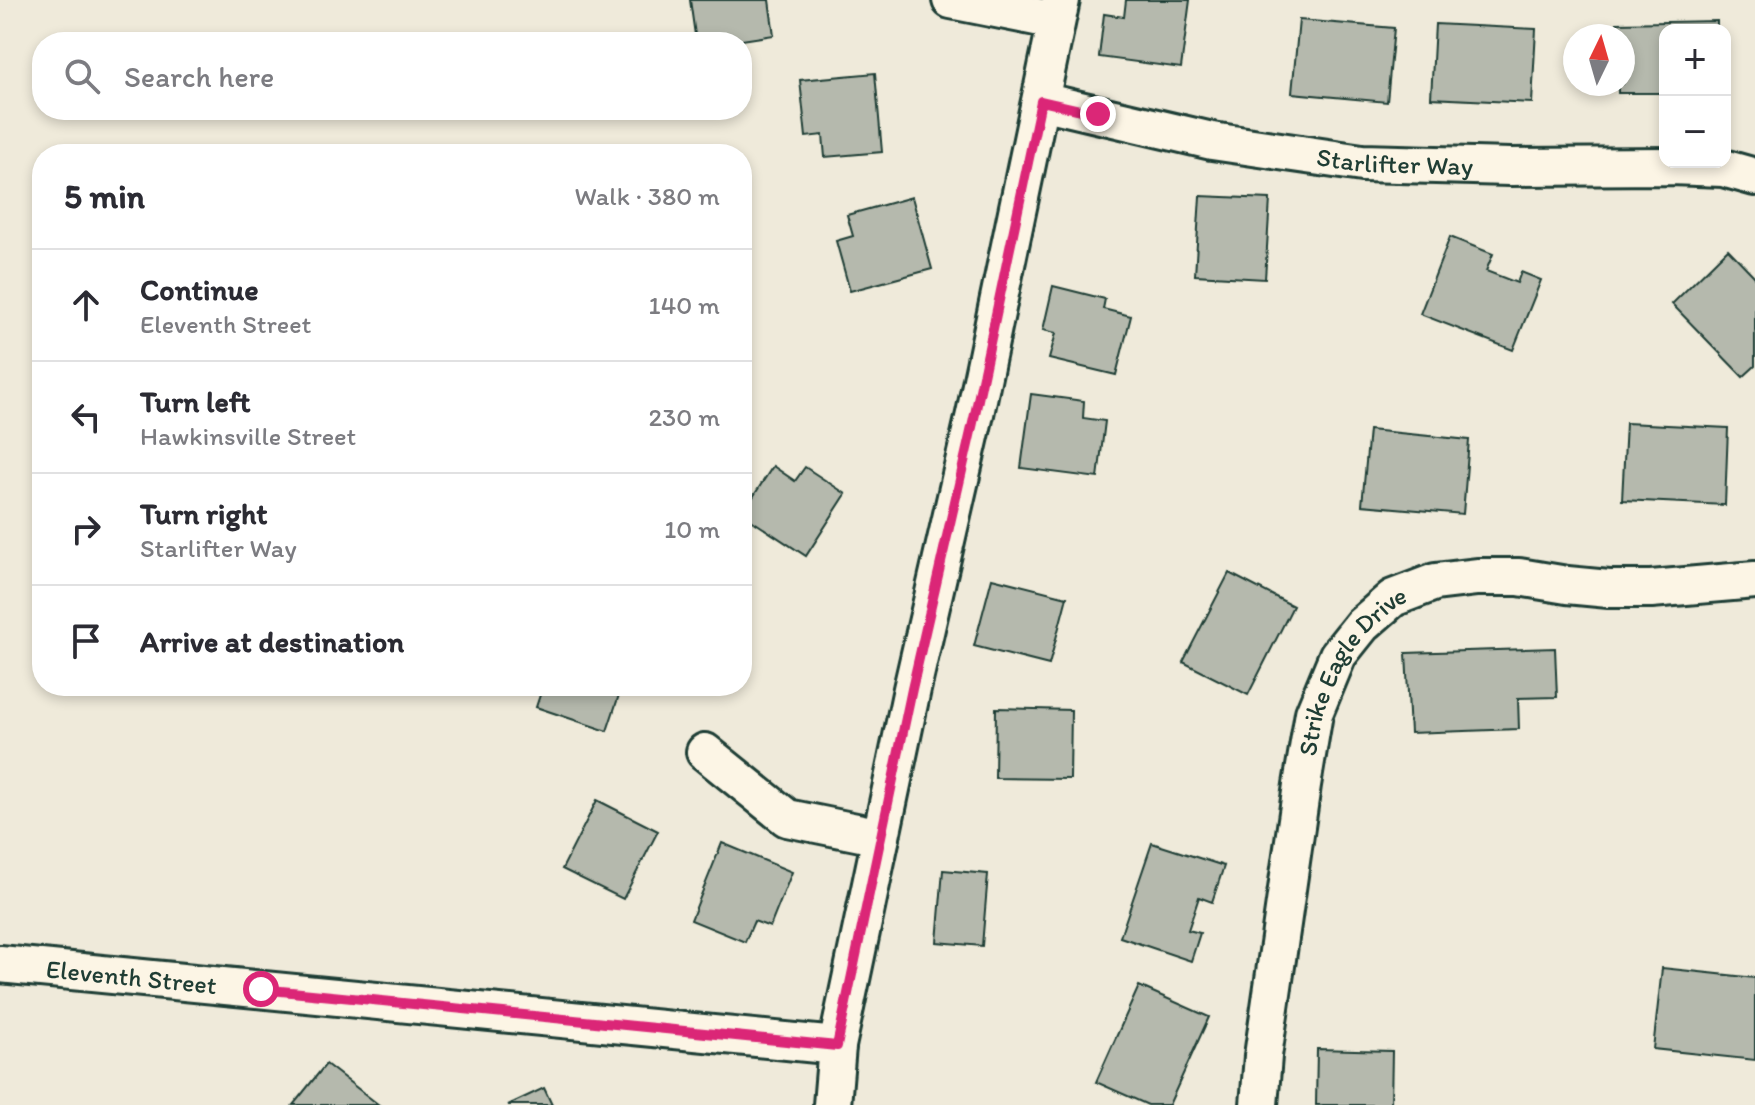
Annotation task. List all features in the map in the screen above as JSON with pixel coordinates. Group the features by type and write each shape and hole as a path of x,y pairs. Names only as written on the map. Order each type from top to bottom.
{"street":[{"path":"832,1105 837,1046 912,689 975,414 1058,11 951,0"},
{"name":"Starlifter Way","path":"1041,101 1212,141 1362,163 1510,167 1671,166 1723,168 1755,177"},
{"name":"Strike Eagle Drive","path":"1259,1105 1265,1042 1314,713 1338,655 1362,625 1393,598 1435,582 1477,577 1519,577 1567,585 1623,589 1755,580"},
{"path":"705,752 787,818 881,837"},
{"name":"Eleventh Street","path":"0,964 837,1046"}],"building":[{"path":"690,0 769,0 774,35 752,38 752,32 695,32"},
{"path":"1126,0 1190,0 1181,68 1099,57 1104,14 1124,17"},
{"path":"1299,20 1394,28 1387,102 1292,93"},
{"path":"1717,21 1717,24 1659,24 1659,93 1635,93 1635,24 1617,23"},
{"path":"1435,24 1536,29 1532,103 1431,98"},
{"path":"875,73 882,152 825,157 823,135 806,137 800,80"},
{"path":"1200,196 1270,199 1265,279 1195,275"},
{"path":"912,197 932,269 850,291 836,241 853,236 847,215"},
{"path":"1450,237 1493,254 1486,271 1517,283 1521,272 1541,280 1513,350 1420,314"},
{"path":"1728,249 1755,277 1755,366 1743,377 1672,304"},
{"path":"1053,286 1105,299 1103,309 1131,316 1116,375 1049,359 1056,333 1043,330"},
{"path":"1031,394 1084,401 1083,418 1105,421 1098,478 1021,468"},
{"path":"1626,423 1728,428 1725,505 1622,500"},
{"path":"1369,430 1469,440 1463,514 1362,505"},
{"path":"773,466 795,481 805,467 846,494 806,556 752,521 752,499"},
{"path":"1229,573 1293,606 1248,695 1183,662"},
{"path":"992,578 1067,597 1049,665 974,646"},
{"path":"1555,648 1557,697 1518,698 1519,729 1410,733 1406,653"},
{"path":"540,696 619,696 607,731 536,707"},
{"path":"996,708 1071,710 1070,779 995,778"},
{"path":"597,800 658,831 623,899 562,869"},
{"path":"722,843 792,872 770,927 754,921 745,942 691,920"},
{"path":"1152,843 1224,866 1212,902 1199,897 1188,930 1200,933 1191,961 1120,937"},
{"path":"943,870 988,874 982,946 937,942"},
{"path":"1662,968 1755,978 1755,1060 1653,1049"},
{"path":"1139,986 1209,1017 1169,1105 1148,1105 1096,1082"},
{"path":"1317,1049 1392,1051 1391,1105 1316,1105"},
{"path":"326,1064 379,1105 293,1105"},
{"path":"544,1088 552,1105 508,1105"}],"route":[{"path":"261,989 837,1046 1041,101 1098,114"}]}
